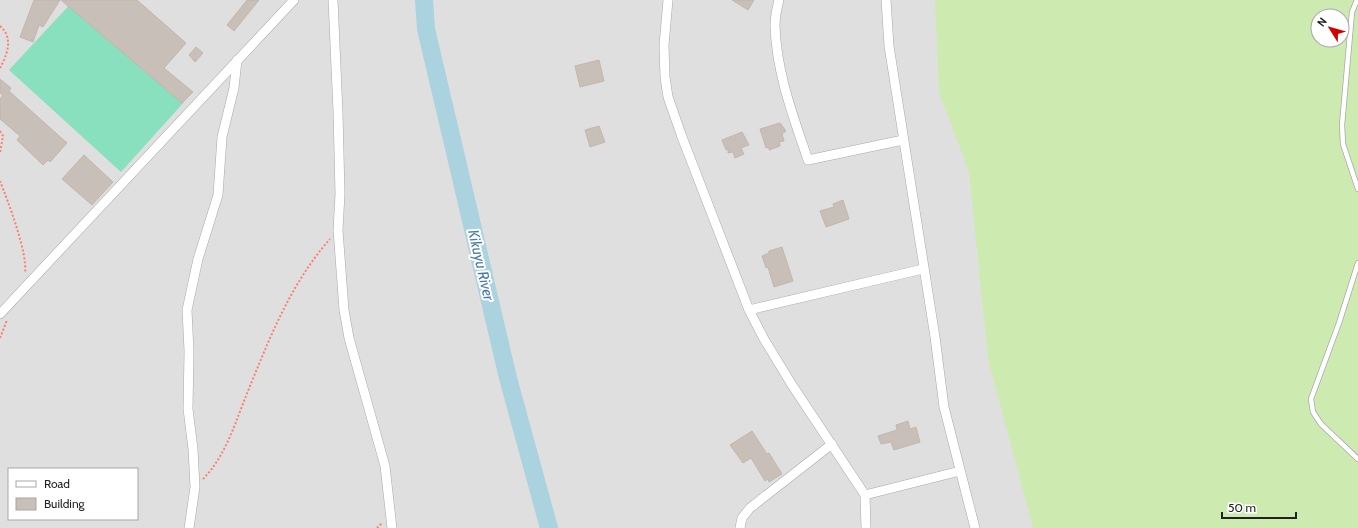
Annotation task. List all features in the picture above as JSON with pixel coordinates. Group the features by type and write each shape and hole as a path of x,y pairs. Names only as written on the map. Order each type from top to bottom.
{"street":[{"path":"0,314 294,0"},
{"path":"333,0 338,105 340,194 338,230 344,310 349,338 363,383 385,466 392,528"},
{"path":"668,0 664,45 668,97 750,310 764,339 788,378 865,495 866,528"},
{"path":"779,0 775,23 778,60 789,103 808,160 903,140"},
{"path":"886,0 889,46 923,269 935,337 944,407 975,528"},
{"path":"188,528 195,488 193,449 188,409 189,350 186,310 198,259 218,195 222,137 234,88 237,60"},
{"path":"750,310 923,269"},
{"path":"740,528 742,518 750,508 832,444"},
{"path":"865,495 960,471"}],"lane":[{"path":"1357,0 1352,12 1342,125 1343,144 1358,189"},
{"path":"1358,262 1339,323 1312,399 1313,412 1321,424 1358,459"}],"path":[{"path":"0,26 8,38 8,47 0,68"},
{"path":"0,130 3,136 0,153"},
{"path":"0,181 5,191 26,264 23,288"},
{"path":"195,488 218,462 284,306 322,248 338,230"}],"shaded area":[{"path":"0,0 1358,0 1358,528 0,528"}],"green space":[{"path":"74,0 185,101 121,172 9,70"},
{"path":"935,0 1358,0 1358,528 1033,528 988,359 969,172 939,92"}],"building":[{"path":"34,0 60,0 43,27 39,25 33,42 20,37"},
{"path":"61,0 137,0 186,43 164,68 193,92 182,103"},
{"path":"247,0 259,0 234,31 227,25"},
{"path":"732,0 754,0 748,10"},
{"path":"196,47 203,53 195,62 189,55"},
{"path":"599,60 604,81 580,87 575,66"},
{"path":"0,79 11,88 9,91 67,143 50,162 48,160 43,165 17,140 20,136 0,119 0,99 3,95 0,93"},
{"path":"780,123 786,131 782,134 784,141 779,142 780,146 769,150 769,147 766,148 760,129"},
{"path":"599,126 605,142 590,147 585,130"},
{"path":"742,132 749,145 741,148 744,154 735,158 733,152 728,153 728,149 726,150 722,140"},
{"path":"84,155 113,182 92,205 62,179"},
{"path":"843,200 849,219 826,227 820,211 834,207 833,204"},
{"path":"782,247 793,281 774,287 768,267 766,268 762,256 769,253 769,251"},
{"path":"908,421 910,429 916,427 920,442 894,450 891,442 881,444 878,436 897,430 896,425"},
{"path":"752,431 767,454 769,453 782,474 769,482 768,479 765,481 751,458 743,463 730,445"}],"waterway":[{"name":"Kikuyu River","path":"424,0 426,29 508,378 549,528"}]}
